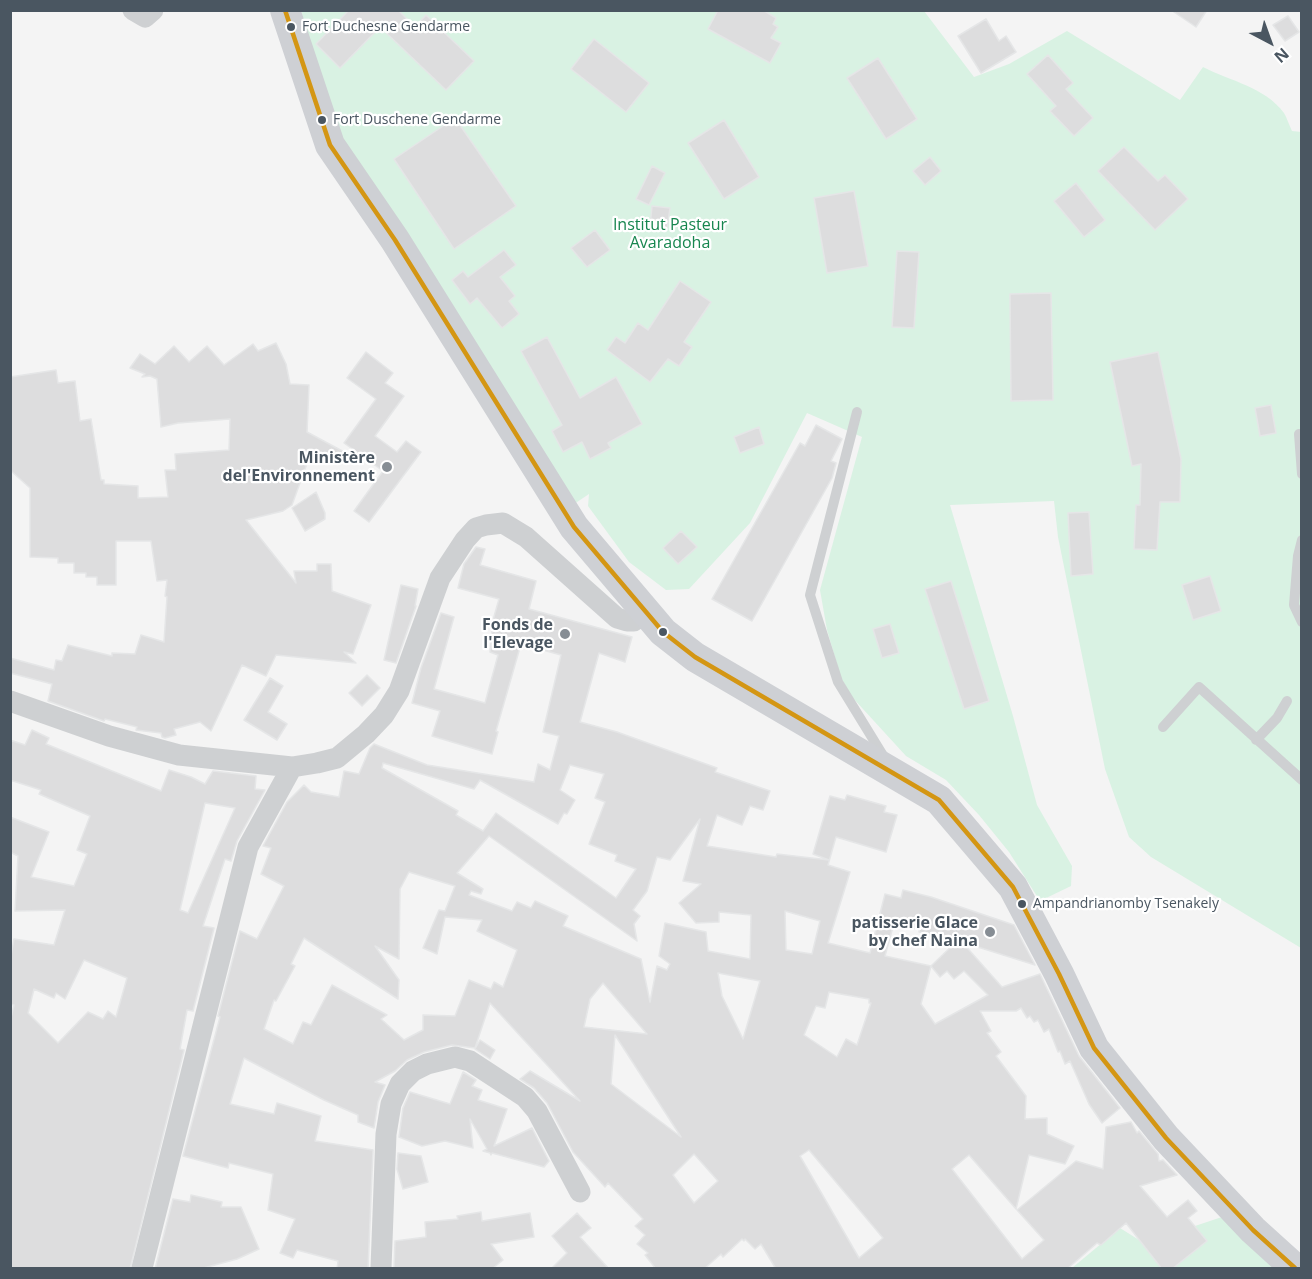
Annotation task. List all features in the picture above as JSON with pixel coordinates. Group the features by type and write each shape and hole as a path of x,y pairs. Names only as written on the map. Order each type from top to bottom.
{"main road":[{"path":"292,18 330,145 395,240 574,527 663,632 695,657 939,800 1013,887 1059,974 1094,1048 1166,1138 1253,1230 1295,1269"}],"street":[{"path":"133,10 146,17 153,10"},
{"path":"10,701 109,736 179,755 292,767 337,758 366,734 384,715 399,691 440,578 465,540 476,528 503,523 526,537 617,618 634,621 645,611"},
{"path":"142,1269 248,847 292,767"},
{"path":"381,1269 386,1134 391,1104 400,1084 413,1071 427,1064 455,1057 470,1061 525,1097 537,1112 580,1192"}],"lane":[{"path":"856,412 810,595 838,682 894,773"},
{"path":"1299,434 1302,474"},
{"path":"1302,540 1298,556 1294,605 1302,622"},
{"path":"1163,727 1199,687 1302,780"},
{"path":"1256,740 1278,718 1287,701"}],"green space":[{"name":"Institut Pasteur Avaradoha","path":"302,11 924,11 974,77 1009,64 1067,31 1180,100 1203,67 1246,85 1276,104 1284,113 1292,131 1302,132 1301,948 1151,857 1129,837 1105,769 1058,537 1054,501 950,505 1037,805 1072,866 1071,886 1040,901 1009,852 979,815 946,780 906,756 852,697 841,678 827,630 820,590 862,437 807,413 750,523 689,589 666,590 629,562 588,506 589,494 568,508 353,169 303,39"},
{"path":"1225,1216 1285,1268 1072,1268 1120,1228 1155,1250 1180,1258 1195,1226"}],"building":[{"path":"349,10 398,10 415,27 426,15 474,61 446,90 380,27 340,68 316,44"},
{"path":"718,10 763,10 776,18 773,24 778,27 771,38 781,43 770,63 708,29"},
{"path":"1171,10 1207,10 1196,27"},
{"path":"1288,16 1299,32 1285,41 1273,25"},
{"path":"986,19 999,41 1006,36 1016,52 981,73 958,36"},
{"path":"594,39 649,83 626,112 571,69"},
{"path":"1048,55 1073,83 1066,89 1093,118 1074,136 1050,111 1056,106 1027,74"},
{"path":"878,58 917,119 886,139 847,78"},
{"path":"455,118 516,206 454,249 394,159"},
{"path":"724,120 759,177 724,199 688,143"},
{"path":"1124,147 1158,181 1165,175 1188,199 1155,230 1098,171"},
{"path":"930,157 941,171 925,185 913,171"},
{"path":"652,166 665,173 649,205 636,199"},
{"path":"1076,183 1105,220 1084,237 1054,201"},
{"path":"854,191 868,266 827,273 814,198"},
{"path":"652,206 670,208 667,229 650,227"},
{"path":"595,230 610,250 587,267 571,248"},
{"path":"504,250 516,265 500,277 515,296 509,301 519,314 502,328 477,298 470,304 452,280 463,271 468,277"},
{"path":"897,251 919,252 914,328 892,327"},
{"path":"680,281 711,302 684,342 692,347 679,366 668,359 650,382 607,350 616,337 625,343 638,323 648,330"},
{"path":"1051,293 1053,400 1011,401 1010,294"},
{"path":"547,337 580,398 616,377 642,424 608,443 611,448 590,459 582,442 563,452 552,431 562,425 521,351"},
{"path":"276,343 286,364 290,384 309,385 307,432 346,453 341,462 312,450 292,505 283,511 246,520 296,583 294,571 317,571 317,564 331,564 332,591 371,605 353,654 344,652 356,663 276,655 266,676 242,665 211,731 200,722 174,729 176,735 165,738 161,733 136,730 137,727 105,719 104,721 48,701 52,684 10,673 10,658 54,670 56,660 62,661 68,645 112,656 112,653 135,654 141,635 164,642 167,580 157,581 151,541 116,541 116,585 97,585 97,577 86,577 86,573 74,573 74,563 58,563 58,558 30,557 30,488 10,470 10,377 56,370 58,383 75,381 80,421 91,419 101,480 104,480 104,484 138,486 138,498 168,497 165,470 176,470 175,454 229,450 230,419 178,423 161,427 157,379 150,376 142,377 145,374 130,368 140,354 155,364 174,346 189,362 207,346 224,365 253,344 258,351"},
{"path":"366,352 393,373 385,383 404,396 375,436 397,452 406,441 421,452 369,522 354,511 383,471 344,443 376,399 347,378"},
{"path":"1158,352 1181,459 1180,502 1160,502 1157,550 1134,549 1136,505 1140,505 1141,464 1132,466 1110,362"},
{"path":"1271,405 1276,433 1260,436 1255,408"},
{"path":"816,425 842,439 831,461 836,463 832,478 752,621 712,599 800,443 805,446"},
{"path":"759,427 764,444 740,453 734,437"},
{"path":"316,492 325,513 325,519 305,531 292,508"},
{"path":"1089,512 1093,574 1071,576 1068,513"},
{"path":"681,531 697,547 678,564 663,548"},
{"path":"476,547 485,549 480,565 536,581 529,609 632,637 625,662 599,653 580,722 617,732 717,768 715,772 770,791 763,810 750,806 742,825 717,815 707,846 776,857 777,854 829,860 813,854 830,796 845,800 847,795 886,806 884,812 897,815 886,852 836,837 828,865 850,872 828,943 870,953 885,894 901,898 903,890 1014,925 1035,965 962,942 1002,987 1040,974 1079,1056 1120,1108 1102,1123 1089,1104 1070,1061 1065,1064 1060,1051 1058,1052 1049,1029 1044,1032 1038,1020 1034,1022 1030,1016 1027,1018 1021,1008 1016,1011 980,1011 991,1031 987,1033 1001,1052 996,1056 1026,1096 1025,1119 1047,1118 1047,1134 1074,1146 1065,1164 1029,1155 1016,1209 969,1155 952,1169 1022,1259 1044,1240 1017,1210 1076,1161 1103,1169 1106,1127 1131,1122 1137,1133 1139,1131 1158,1154 1159,1161 1163,1160 1177,1175 1140,1186 1167,1217 1188,1200 1197,1211 1188,1218 1207,1241 1172,1269 1162,1269 1126,1223 1101,1245 1097,1243 1067,1269 776,1269 761,1244 755,1249 745,1239 744,1241 742,1239 723,1257 721,1254 704,1269 656,1269 645,1255 648,1253 637,1244 645,1235 635,1226 643,1219 608,1183 605,1187 573,1152 547,1103 534,1088 520,1079 530,1071 580,1101 490,1003 475,1048 452,1045 424,1052 407,1060 395,1071 375,1082 385,1085 378,1102 374,1128 358,1122 358,1115 244,1058 230,1104 274,1114 277,1103 321,1116 315,1141 373,1150 368,1269 337,1269 338,1261 297,1250 293,1258 280,1253 295,1219 268,1210 273,1174 229,1163 228,1168 183,1156 240,931 257,939 284,886 261,874 271,848 263,846 287,802 304,785 311,792 339,797 344,771 359,774 374,744 427,765 534,782 538,764 550,770 559,736 543,732 561,655 521,644 496,731 498,732 492,754 432,736 440,711 412,703 421,668 441,613 454,617 434,689 485,703 498,655 490,652 493,620 499,599 458,588 464,564","holes":["383,763 474,789 480,780 558,824 575,800 560,790 570,765 604,774 595,798 605,802 589,844 617,855 615,861 636,869 616,898 496,813 483,831 456,815 458,811 382,768","700,819 683,881 701,884 679,903 696,923 719,922 719,912 751,915 750,959 708,951 706,932 665,923 659,956 670,964 667,970 657,966 650,1002 641,959 563,926 568,916 535,901 531,908 517,902 512,911 469,895 471,891 481,894 483,889 457,873 489,836 637,941 634,924 640,916 633,910 647,891 657,857 670,860","409,872 455,886 445,911 439,910 423,948 437,954 445,917 482,920 477,931 517,950 503,987 494,982 491,989 469,980 455,1016 423,1015 423,1030 404,1040 381,1019 387,1015 332,985 311,1025 303,1022 293,1044 264,1029 274,1000 276,1001 295,966 291,964 304,938 398,999 399,980 375,946 399,959 400,889","785,911 820,921 812,954 786,950","894,923 957,941 931,966 885,956","931,966 940,977 947,971 954,979 964,971 988,995 935,1024 921,1004","718,973 760,981 743,1039 722,996","603,983 647,1034 584,1027 590,999","829,992 869,999 871,1003 857,1045 846,1039 837,1057 804,1035 816,1006 825,1008","615,1035 681,1137 611,1084","809,1150 883,1238 859,1258 800,1156","694,1154 718,1181 694,1203 673,1175"]},
{"path":"1210,576 1221,611 1193,620 1182,585"},
{"path":"951,581 989,701 964,709 925,589"},
{"path":"401,585 418,589 416,606 396,663 384,660"},
{"path":"890,624 899,653 882,658 873,629"},
{"path":"367,675 380,688 362,706 349,693"},
{"path":"270,678 283,686 268,712 287,724 277,740 244,720"},
{"path":"32,730 49,738 46,744 161,791 169,770 205,784 213,771 256,776 255,789 265,790 237,841 231,861 225,859 203,926 214,928 193,1011 187,1010 180,1049 184,1050 130,1269 10,1269 10,1022 14,1005 10,1004 10,961 14,939 54,945 65,910 15,911 18,856 10,852 10,817 49,832 31,877 74,886 87,854 77,850 90,816 39,794 41,790 10,780 10,740 25,745","holes":["205,803 235,808 188,913 180,910","84,960 127,978 116,1017 108,1011 103,1019 88,1012 58,1043 28,1013 34,989 54,998 56,993 65,999"]},
{"path":"480,1040 495,1050 490,1059 475,1049"},
{"path":"463,1072 476,1080 472,1086 482,1090 478,1100 507,1109 494,1146 532,1128 549,1161 544,1167 492,1153 491,1155 483,1151 487,1149 470,1119 473,1148 445,1141 422,1146 399,1137 403,1108 410,1092 450,1104"},
{"path":"398,1153 421,1156 428,1182 403,1189 397,1169"},
{"path":"191,1195 222,1202 221,1207 241,1207 259,1249 237,1259 200,1269 155,1269 173,1199 190,1202"},
{"path":"481,1212 482,1221 530,1213 534,1237 491,1244 503,1260 492,1269 394,1269 395,1241 426,1237 425,1222 458,1219 457,1216"},
{"path":"577,1213 591,1228 580,1237 609,1269 551,1269 567,1253 552,1236"}],"transit line":[{"path":"285,10 330,145 395,240 574,527 663,632 695,657 939,800 1013,887 1059,974 1094,1048 1166,1138 1253,1230 1295,1268"}],"place":[{"name":"Fort Duchesne Gendarme","path":"291,27"},
{"name":"Fort Duschene Gendarme","path":"322,120"},
{"name":"Ministère del'Environnement","path":"387,467"},
{"name":"Fonds de l'Elevage","path":"565,634"},
{"name":"Ampandrianomby Tsenakely","path":"1022,904"},
{"name":"patisserie Glace by chef Naina","path":"990,932"}]}
